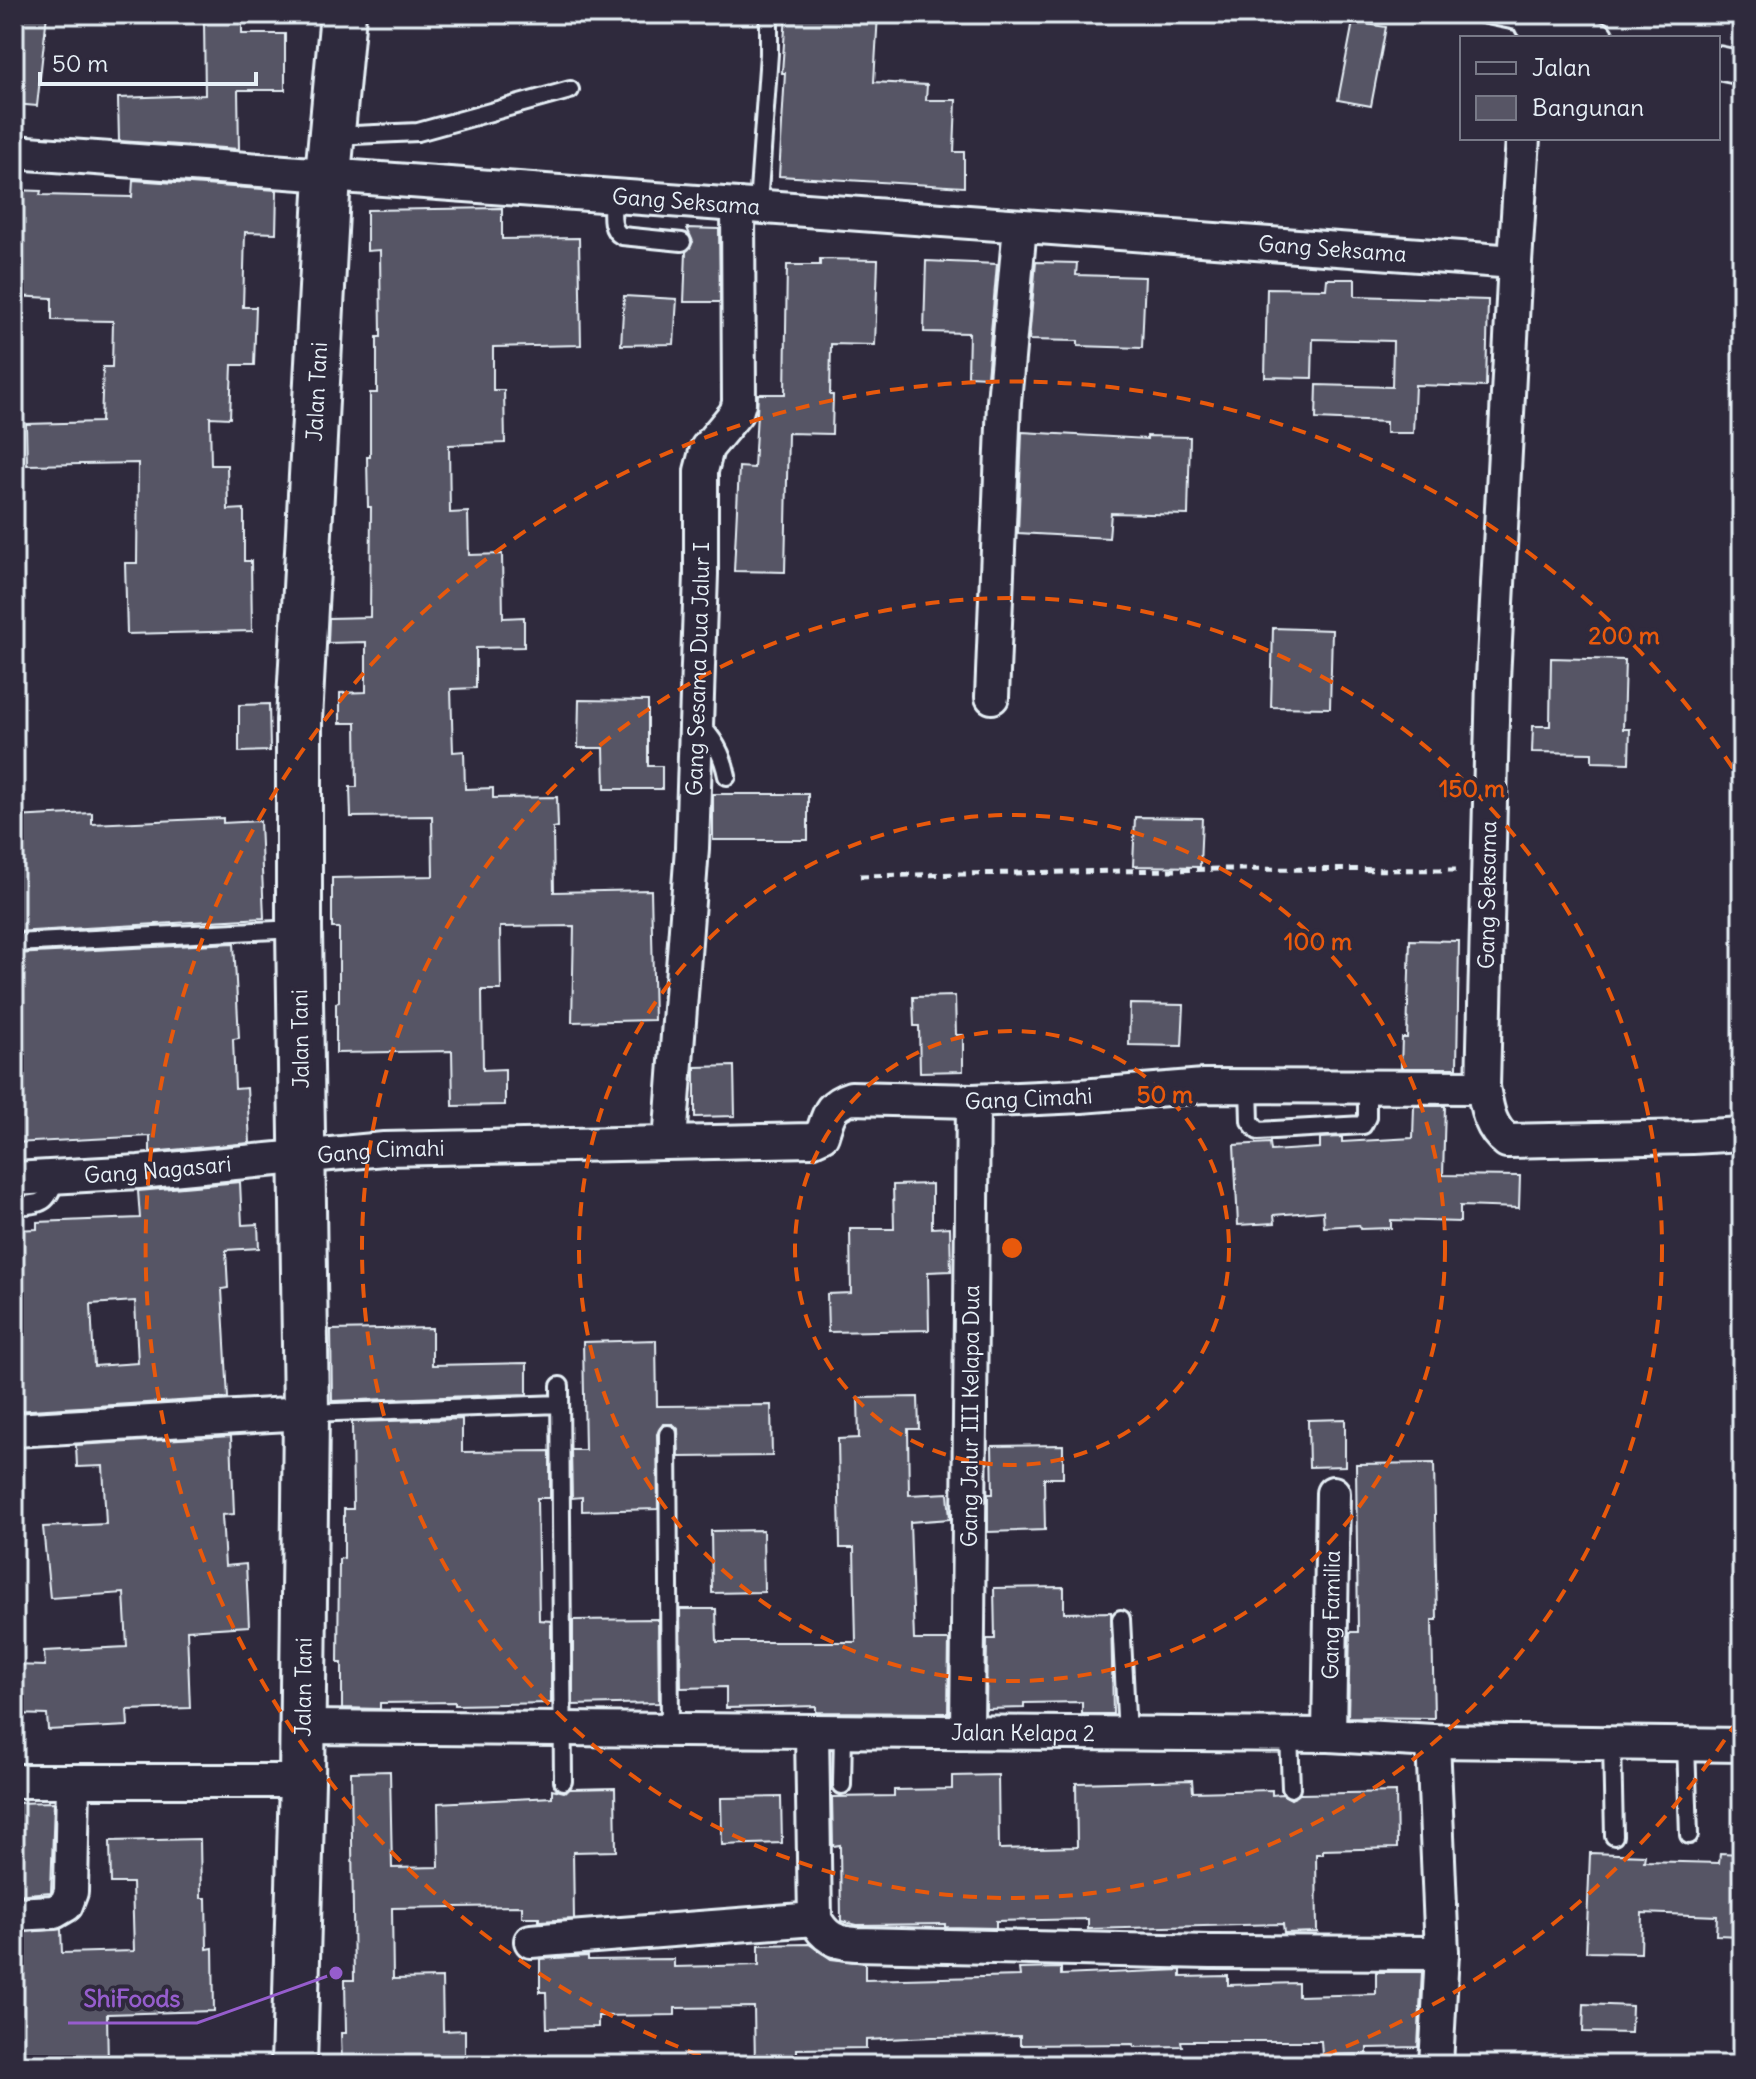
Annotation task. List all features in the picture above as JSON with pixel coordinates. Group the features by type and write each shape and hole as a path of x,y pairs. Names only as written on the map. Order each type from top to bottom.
{"highway":[{"name":"Jalan Tani","path":"294,2065 303,1727 306,1413 299,928 300,704 330,155 343,14"}],"street":[{"path":"1531,25 1587,36"},
{"path":"1720,63 1742,68"},
{"path":"1515,262 1523,140"},
{"name":"Gang Seksama","path":"14,152 330,155 613,195 1515,262 1496,615 1483,1087"},
{"name":"Gang Sesama Dua Jalur I","path":"670,1142 692,848 701,471 707,448 736,413 740,393 748,205"},
{"path":"992,697 1004,402 1020,226"},
{"name":"Gang Cimahi","path":"301,1155 384,1149 811,1140 822,1135 830,1111 838,1102 851,1098 973,1101 1204,1086 1483,1087"},
{"path":"1483,1087 1495,1132 1507,1141 1692,1137 1740,1128"},
{"name":"Gang Jalur III Kelapa Dua","path":"967,1732 973,1101"},
{"name":"Gang Nagasari","path":"14,1179 56,1178 301,1155"},
{"path":"14,1430 306,1413"},
{"name":"Gang Familia","path":"1329,1735 1333,1493"},
{"name":"Jalan Kelapa 2","path":"303,1727 1329,1735 1433,1741 1742,1745"},
{"path":"828,1733 815,1919 826,1935 846,1943 1211,1952 1442,1953"},
{"path":"1433,1741 1442,1953 1436,2065"},
{"path":"14,1781 302,1781"},
{"path":"14,1914 54,1912 66,1905 71,1892 73,1781"},
{"path":"531,1941 815,1919"}],"lane":[{"path":"748,205 769,54 769,14"},
{"path":"1482,14 1531,25"},
{"path":"330,155 570,90"},
{"path":"613,195 615,233 682,242"},
{"path":"697,722 716,743 727,776"},
{"path":"14,943 299,928"},
{"path":"1249,1087 1250,1121 1258,1131 1363,1125 1367,1117 1367,1088"},
{"path":"14,1206 46,1200 56,1178"},
{"path":"560,1386 563,1781"},
{"path":"306,1413 560,1404"},
{"path":"668,1434 670,1731"},
{"path":"1121,1619 1127,1735"},
{"path":"828,1733 842,1785"},
{"path":"1289,1735 1291,1788"},
{"path":"1612,1743 1614,1836"},
{"path":"1686,1744 1689,1835"}],"path":[{"path":"860,876 1222,869 1487,870"}],"building":[{"path":"14,14 47,14 37,106 14,104"},
{"path":"786,14 878,14 874,82 927,85 926,100 956,100 954,152 964,152 964,187 779,176"},
{"path":"204,21 242,21 242,34 285,34 285,90 238,90 239,149 119,141 118,98 205,95"},
{"path":"1353,22 1386,27 1371,106 1338,100"},
{"path":"133,180 277,190 276,233 245,232 243,307 256,307 254,365 232,365 230,418 210,417 211,465 227,465 228,510 244,509 244,561 251,561 252,631 127,634 125,563 137,563 138,463 27,465 26,424 101,422 103,367 112,367 113,321 52,320 52,298 14,296 14,190 41,191 40,195 132,197"},
{"path":"502,208 502,239 579,238 581,345 493,347 493,390 504,390 505,443 449,445 450,513 468,512 469,555 502,554 503,618 524,617 524,647 476,648 476,688 451,689 453,752 464,751 465,789 493,788 493,798 557,797 558,827 553,828 554,892 651,890 654,1020 572,1022 574,926 500,927 501,990 482,990 483,1070 505,1069 505,1105 453,1106 452,1051 336,1053 339,928 332,928 332,878 433,876 432,816 351,817 350,787 357,787 356,723 340,723 340,693 366,692 366,642 328,643 329,618 370,617 371,507 368,507 367,457 370,457 370,393 377,393 377,337 381,337 380,250 367,251 367,210"},
{"path":"687,228 719,229 720,302 684,302 686,252 693,242"},
{"path":"820,259 878,260 875,345 831,344 832,434 788,433 785,572 734,571 739,467 754,468 758,394 785,394 787,265 820,265"},
{"path":"926,261 997,264 987,377 968,376 969,333 924,332"},
{"path":"1036,262 1077,263 1076,275 1145,277 1142,348 1078,346 1078,341 1029,340"},
{"path":"1327,279 1355,279 1355,296 1488,300 1486,387 1415,385 1413,433 1386,433 1386,422 1316,419 1317,385 1392,387 1393,341 1313,339 1312,378 1265,377 1267,288 1326,289"},
{"path":"624,296 677,299 674,344 621,345"},
{"path":"1022,432 1147,439 1147,436 1190,437 1188,515 1111,513 1109,538 1018,533"},
{"path":"1273,628 1332,630 1330,708 1271,707"},
{"path":"1551,658 1625,660 1623,729 1630,729 1629,763 1592,762 1592,753 1532,752 1533,726 1550,726"},
{"path":"579,700 648,701 648,766 662,766 662,789 605,789 604,748 578,748"},
{"path":"269,704 270,751 239,752 239,705"},
{"path":"713,794 808,794 808,840 713,840"},
{"path":"92,813 92,824 223,818 223,823 260,821 264,918 14,932 14,817"},
{"path":"1135,817 1202,818 1200,867 1133,866"},
{"path":"1410,940 1459,941 1457,1068 1401,1068 1402,1038 1407,1038"},
{"path":"234,943 239,1038 233,1039 235,1089 247,1088 250,1143 150,1152 150,1136 14,1143 14,954"},
{"path":"955,996 956,1035 963,1035 963,1071 920,1072 919,1026 914,1026 913,997"},
{"path":"1130,1004 1184,1005 1182,1046 1129,1045"},
{"path":"734,1066 735,1116 695,1117 695,1067"},
{"path":"1414,1106 1445,1106 1443,1175 1520,1176 1519,1208 1460,1206 1460,1222 1391,1220 1391,1228 1360,1229 1359,1225 1324,1227 1323,1211 1274,1215 1275,1223 1238,1225 1234,1145 1270,1143 1271,1151 1320,1148 1320,1138 1342,1137 1342,1142 1413,1138"},
{"path":"240,1182 242,1225 258,1224 259,1248 226,1250 228,1288 222,1289 228,1398 14,1411 14,1230 37,1229 37,1222 140,1218 138,1191","holes":["135,1301 138,1363 94,1366 91,1304"]},
{"path":"932,1184 932,1228 950,1227 951,1271 928,1272 929,1330 828,1332 827,1294 851,1293 850,1229 894,1229 893,1185"},
{"path":"432,1328 432,1365 527,1363 527,1394 332,1401 331,1330"},
{"path":"656,1340 657,1406 771,1405 772,1456 679,1457 678,1429 673,1424 663,1424 657,1434 658,1509 582,1511 582,1497 572,1498 571,1450 585,1450 583,1342"},
{"path":"918,1397 919,1429 908,1429 909,1495 948,1493 950,1519 910,1522 914,1640 949,1640 948,1713 816,1712 816,1706 726,1708 726,1687 681,1688 680,1609 716,1609 717,1642 856,1642 854,1548 840,1548 838,1439 859,1438 858,1398"},
{"path":"462,1419 462,1452 550,1451 550,1498 537,1498 539,1620 551,1621 551,1703 380,1703 380,1709 342,1708 342,1663 338,1663 339,1559 344,1558 344,1509 353,1509 352,1422"},
{"path":"1345,1419 1345,1466 1309,1467 1308,1420"},
{"path":"231,1436 234,1514 222,1515 225,1566 246,1564 249,1626 187,1630 190,1708 127,1710 128,1726 48,1730 47,1715 14,1714 14,1665 45,1666 44,1651 127,1647 124,1593 50,1598 43,1527 106,1524 103,1466 77,1467 76,1445"},
{"path":"1063,1445 1063,1478 1044,1478 1045,1530 988,1532 988,1494 993,1494 992,1446"},
{"path":"1434,1463 1437,1620 1432,1620 1434,1718 1348,1717 1350,1632 1358,1632 1356,1464"},
{"path":"763,1530 764,1592 712,1593 711,1531"},
{"path":"1064,1587 1064,1613 1111,1612 1113,1714 1082,1714 1082,1702 1024,1703 1024,1708 986,1709 987,1639 995,1639 994,1588"},
{"path":"658,1619 659,1703 573,1705 573,1620"},
{"path":"390,1771 392,1868 439,1867 438,1803 552,1797 552,1789 564,1792 570,1789 615,1788 616,1851 573,1852 574,1919 539,1921 539,1917 522,1917 522,1906 392,1908 393,1979 442,1978 443,2031 465,2030 465,2065 342,2065 341,2033 346,2033 345,1980 354,1980 351,1772"},
{"path":"998,1775 999,1849 1077,1847 1076,1783 1192,1780 1193,1792 1272,1790 1272,1795 1282,1794 1291,1799 1300,1794 1396,1792 1397,1848 1323,1850 1323,1854 1316,1854 1317,1932 1284,1933 1283,1924 1088,1929 1088,1919 996,1921 996,1928 945,1927 945,1924 857,1925 841,1921 840,1845 833,1846 832,1797 894,1796 894,1790 952,1789 952,1776"},
{"path":"781,1797 782,1843 722,1845 721,1798"},
{"path":"54,1802 51,1892 15,1895 14,1803"},
{"path":"200,1839 201,1898 206,1898 207,1949 213,1948 214,2011 107,2014 108,2065 14,2065 14,1933 61,1929 62,1953 134,1951 132,1883 111,1883 110,1841"},
{"path":"1590,1853 1645,1855 1644,1861 1719,1863 1720,1853 1742,1854 1742,1936 1716,1935 1717,1916 1642,1913 1641,1953 1586,1952"},
{"path":"809,1944 831,1959 865,1963 865,1980 1020,1976 1019,1969 1061,1968 1061,1975 1181,1970 1181,1977 1228,1976 1228,1985 1298,1983 1298,1996 1376,1994 1376,1972 1422,1972 1418,2047 1367,2048 1367,2054 1322,2055 1321,2041 1181,2041 1182,2046 1134,2047 1133,2044 1020,2045 1020,2036 932,2037 866,2040 866,2048 797,2049 797,2065 755,2065 754,2007 675,2008 675,2015 598,2016 598,2027 547,2028 546,1992 540,1992 540,1959 588,1956 588,1960 674,1959 674,1967 759,1965 759,1945"},
{"path":"1584,2004 1632,2006 1631,2033 1583,2032"}],"place":[{"name":"ShiFoods","path":"336,1973"}]}
